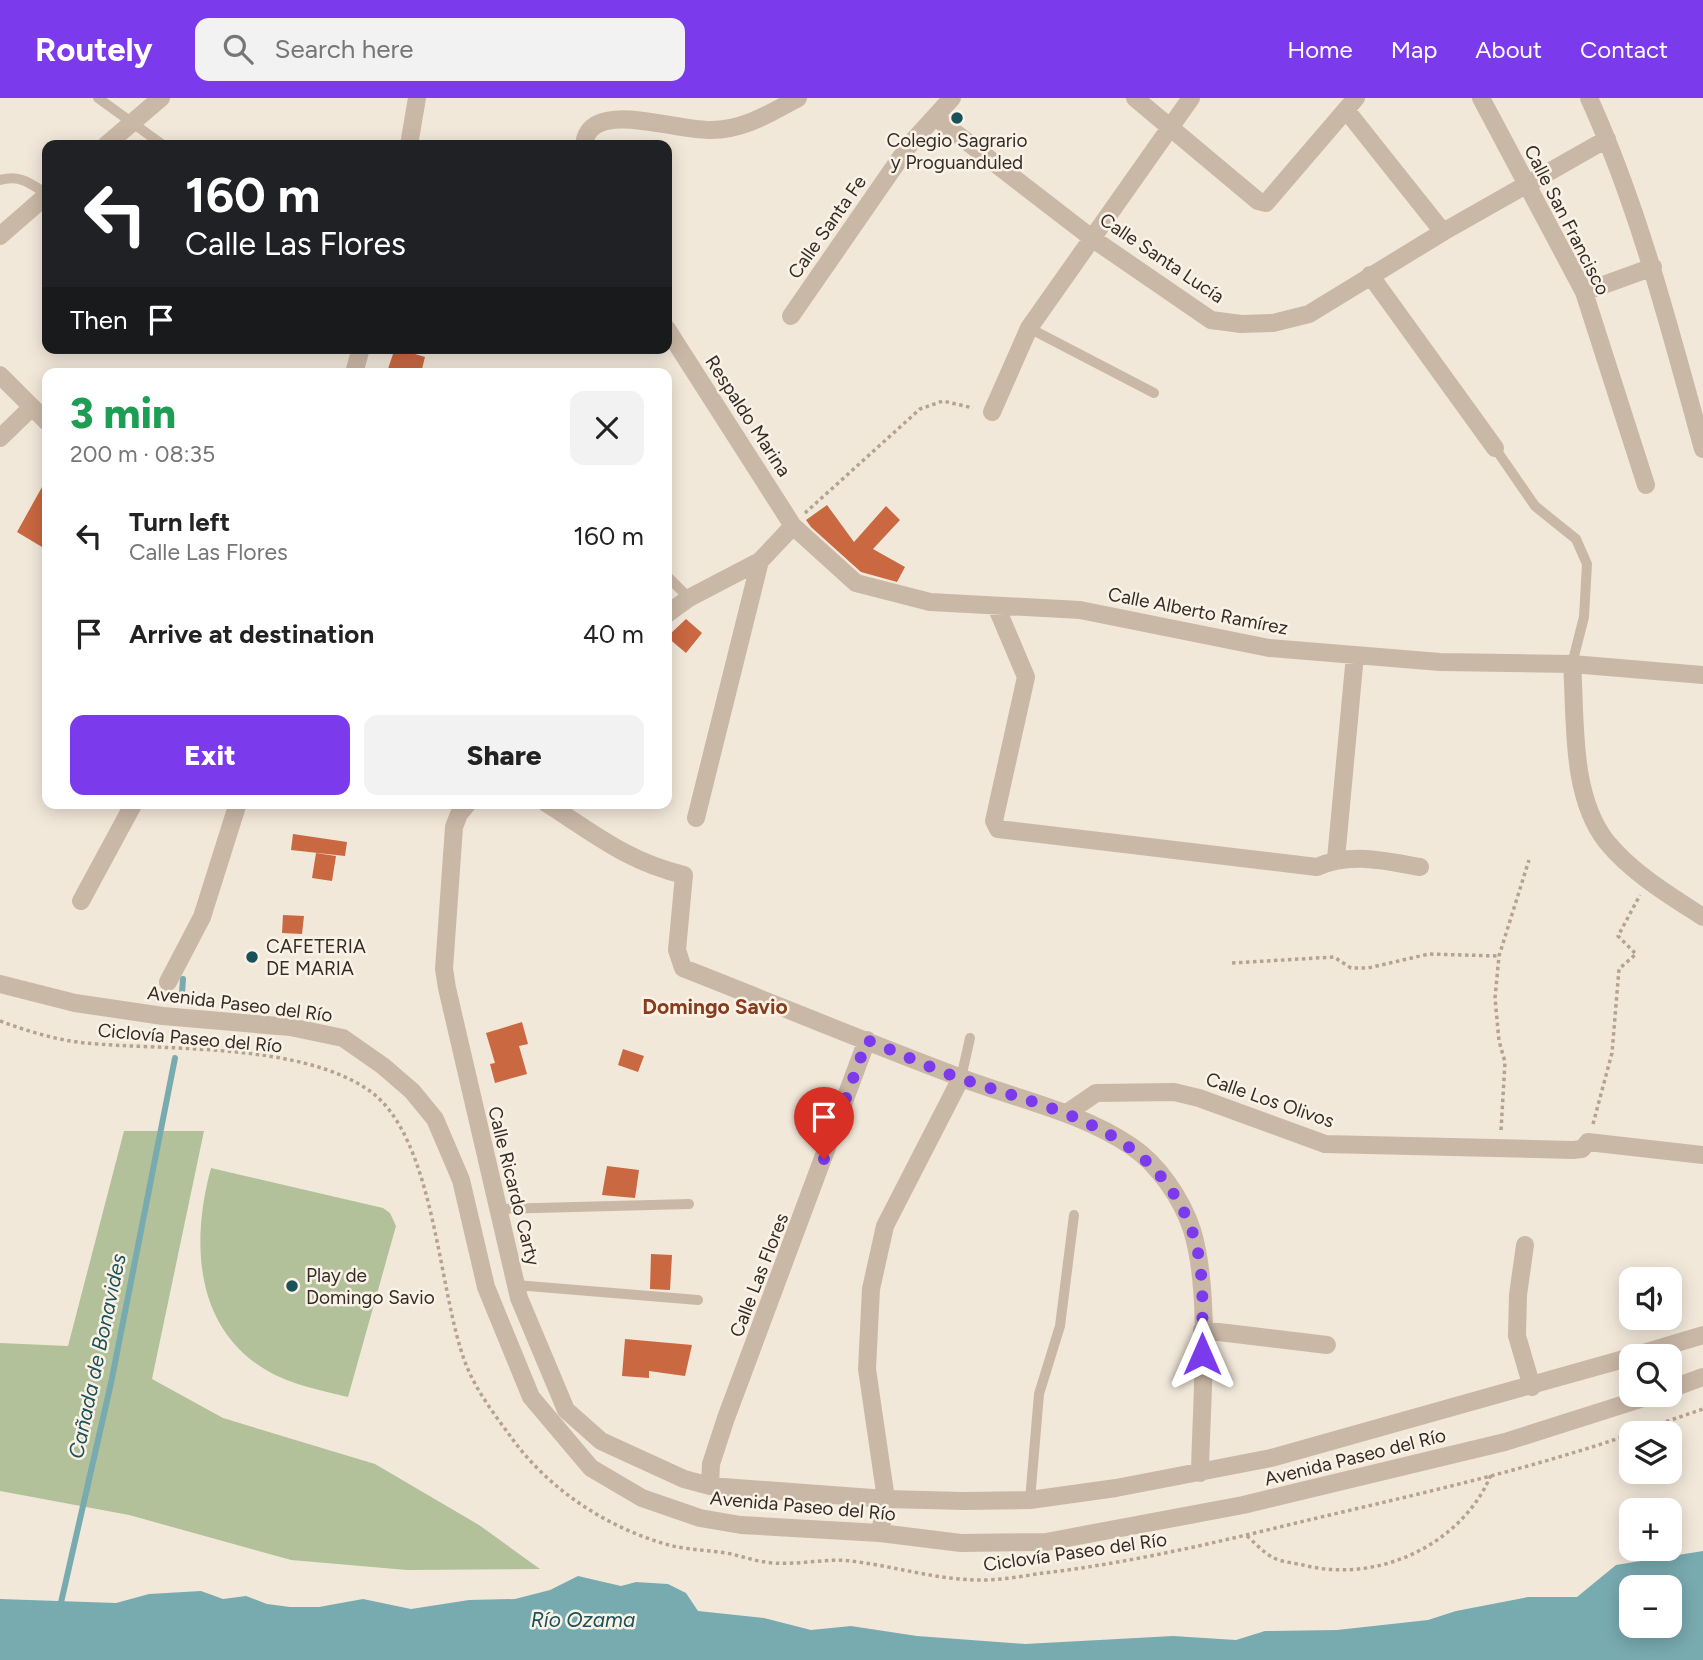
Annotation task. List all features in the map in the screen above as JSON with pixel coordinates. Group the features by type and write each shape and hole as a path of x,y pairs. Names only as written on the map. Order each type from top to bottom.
{"street":[{"path":"112,140 161,98"},
{"path":"410,140 417,98"},
{"path":"586,140 590,125 617,104 684,128 709,130 741,127 798,98"},
{"name":"Calle Santa Fe","path":"790,316 911,144 951,98"},
{"path":"1135,98 1258,201 1266,204 1351,104 1443,232"},
{"path":"992,412 1029,328 1191,98"},
{"name":"Calle San Francisco","path":"1481,98 1584,292 1646,485"},
{"path":"1589,98 1607,139 1653,267 1703,449"},
{"name":"Calle Santa Lucía","path":"935,117 1093,239 1211,320 1231,322 1273,323 1309,314 1443,232 1607,139"},
{"path":"0,236 42,199"},
{"path":"1584,292 1653,267"},
{"path":"1370,275 1495,448"},
{"name":"Respaldo Marina","path":"672,337 793,526"},
{"path":"0,375 42,418"},
{"path":"0,438 31,408"},
{"path":"672,610 688,598 760,561 793,526"},
{"name":"Calle Alberto Ramírez","path":"793,526 856,583 930,602 1080,610 1269,648 1440,662 1572,664 1703,675"},
{"path":"696,818 760,561"},
{"path":"996,606 1026,677 994,821 998,829 1317,867 1336,859 1366,857 1420,867"},
{"path":"1336,859 1355,655"},
{"path":"1572,664 1579,770 1588,804 1606,840 1647,881 1703,916"},
{"path":"81,901 131,809"},
{"path":"168,982 202,917 236,809"},
{"name":"Calle Ricardo Carty","path":"463,809 454,827 444,969 516,1285 548,1373 566,1410 601,1441 684,1479 710,1486"},
{"path":"555,809 633,859 651,868 684,875 677,950 683,968 961,1078 1067,1114 1130,1145 1151,1163 1166,1180 1191,1227 1201,1265 1200,1473"},
{"name":"Avenida Paseo del Río","path":"0,984 75,1003 163,1016 290,1027 343,1038 412,1091 435,1119 461,1180 486,1287 531,1397 591,1468 642,1498 700,1518 741,1525 880,1533 961,1543 1046,1542 1243,1505 1505,1442 1619,1406"},
{"name":"Calle Las Flores","path":"710,1486 711,1464 726,1418 799,1230 867,1040"},
{"path":"880,1533 886,1499 867,1369 871,1290 885,1226 961,1078"},
{"name":"Calle Los Olivos","path":"1067,1114 1096,1093 1174,1092 1199,1098 1325,1144 1500,1146 1573,1150 1582,1149 1588,1142 1703,1155"},
{"path":"1525,1244 1518,1295 1517,1336 1532,1387"},
{"path":"1202,1330 1327,1345"},
{"name":"Avenida Paseo del Río","path":"1674,1344 1703,1335"},
{"name":"Avenida Paseo del Río","path":"710,1486 886,1499 1030,1500 1200,1473 1271,1458 1619,1361"},
{"path":"1682,1385 1703,1377"}],"lane":[{"path":"98,98 156,140"},
{"path":"0,180 10,177 26,180 42,191"},
{"path":"1029,328 1154,393"},
{"path":"1495,448 1535,506 1576,539 1587,564 1584,617 1572,664"},
{"path":"672,581 688,598"},
{"path":"961,1078 970,1038"},
{"path":"499,1209 689,1204"},
{"path":"1030,1500 1039,1394 1060,1326 1074,1215"},
{"path":"516,1285 698,1300"}],"path":[{"path":"793,526 820,496 920,410 943,401 992,412"},
{"path":"1500,1146 1505,1062 1499,1041 1495,998 1499,956 1529,860"},
{"path":"1588,1142 1612,1053 1619,969 1636,954 1618,936 1647,881"},
{"path":"1232,963 1334,957 1351,968 1368,968 1429,954 1499,956"},
{"name":"Ciclovía Paseo del Río","path":"0,1021 80,1043 206,1050 304,1062 372,1092 405,1133 438,1237 453,1321 466,1365 493,1412 525,1456 567,1495 596,1514 664,1544 697,1551 728,1553 751,1562 818,1563 847,1560 979,1581 1074,1569 1247,1536 1490,1475 1619,1438"},
{"name":"Ciclovía Paseo del Río","path":"1669,1421 1703,1409"},
{"path":"1247,1536 1273,1558 1327,1572 1392,1565 1434,1542 1469,1512 1490,1475"}],"green space":[{"path":"124,1131 204,1131 152,1379 223,1418 375,1464 479,1525 540,1569 407,1570 291,1560 129,1515 0,1491 0,1343 68,1346"},
{"name":"Play de Domingo Savio","path":"211,1168 383,1208 390,1213 396,1226 348,1397 285,1380 266,1370 242,1352 224,1331 204,1280 201,1253 201,1224"}],"water":[{"name":"Río Ozama","path":"1703,1551 1703,1660 0,1660 0,1599 116,1603 149,1594 201,1591 223,1599 246,1596 267,1604 290,1607 319,1607 363,1599 411,1609 469,1600 515,1599 550,1590 578,1576 621,1586 636,1582 668,1584 686,1593 698,1611 764,1618 811,1630 851,1626 917,1636 1025,1644 1173,1636 1236,1640 1265,1631 1337,1630 1428,1620 1456,1611 1528,1597 1577,1597 1616,1565 1641,1561 1682,1561 1682,1554"}],"building":[{"path":"393,354 425,357 422,368 388,368"},
{"path":"42,487 42,547 17,532"},
{"path":"827,505 854,542 886,506 900,520 873,549 905,567 897,582 861,572 811,527 806,520"},
{"path":"686,619 702,633 686,653 672,641 672,632"},
{"path":"293,834 347,842 345,856 291,850"},
{"path":"316,853 336,856 332,881 312,878"},
{"path":"283,915 304,916 302,934 282,933"},
{"path":"522,1022 528,1044 519,1046 527,1074 495,1083 490,1064 495,1063 486,1033"},
{"path":"623,1049 644,1056 638,1072 618,1065"},
{"path":"607,1166 639,1170 635,1198 602,1195"},
{"path":"651,1254 672,1255 670,1290 650,1289"},
{"path":"625,1339 692,1345 685,1376 649,1371 649,1378 622,1376"}],"waterway":[{"name":"Cañada de Bonavides","path":"182,993 183,979"},
{"name":"Cañada de Bonavides","path":"60,1607 111,1383 175,1058"}],"place":[{"name":"Colegio Sagrario y Proguanduled","path":"957,118"},
{"name":"CAFETERIA DE MARIA","path":"252,957"},
{"name":"Play de Domingo Savio","path":"292,1286"}],"district":[{"name":"Domingo Savio","path":"715,1006"}],"route":[{"path":"824,1159 867,1040 961,1078 1067,1114 1130,1145 1166,1180 1191,1227 1201,1265 1202,1354"}]}
